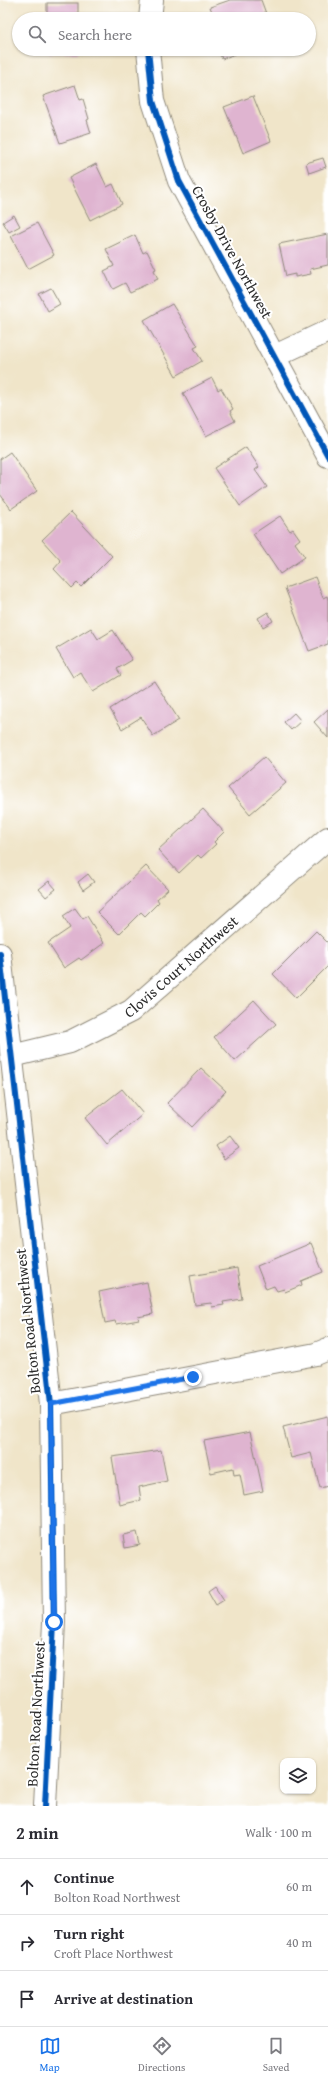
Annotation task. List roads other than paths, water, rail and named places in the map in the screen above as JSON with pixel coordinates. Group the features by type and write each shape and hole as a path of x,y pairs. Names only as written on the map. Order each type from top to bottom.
{"street":[{"path":"151,12 152,0"},
{"name":"Crosby Drive Northwest","path":"149,56 152,100 179,181 328,456"},
{"path":"274,356 328,331"},
{"name":"Clovis Court Northwest","path":"12,1056 70,1042 131,1011 328,838"},
{"name":"Bolton Road Northwest","path":"0,954 51,1404 54,1622 45,1806"},
{"path":"51,1404 316,1354 328,1349"}]}
